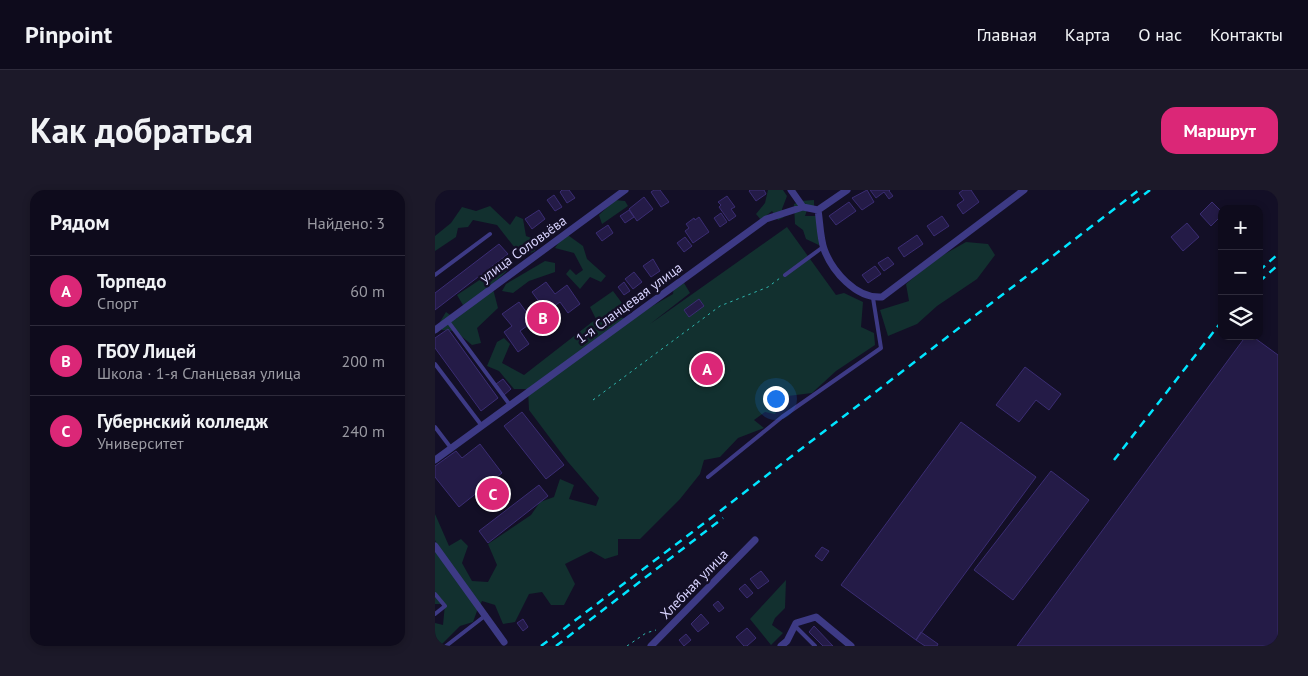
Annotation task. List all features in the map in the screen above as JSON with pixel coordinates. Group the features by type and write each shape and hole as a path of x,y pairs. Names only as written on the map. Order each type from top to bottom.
{"street":[{"name":"улица Соловьёва","path":"435,330 625,190"},
{"path":"791,190 803,207"},
{"path":"847,190 818,210 823,247 834,269 854,288 873,298 882,297 1024,190"},
{"name":"1-я Сланцевая улица","path":"435,460 766,219 803,207 818,210"},
{"name":"Хлебная улица","path":"651,646 755,540"},
{"path":"435,546 504,642"},
{"path":"781,646 787,641 796,623 816,617 851,646"}],"lane":[{"path":"435,275 490,234"},
{"path":"785,275 823,247"},
{"path":"708,477 781,417 881,348 873,298"},
{"path":"447,320 511,406"},
{"path":"435,364 482,426"},
{"path":"435,427 451,448"},
{"path":"435,594 445,606 435,614"},
{"path":"446,646 486,615"},
{"path":"794,626 815,646"}],"path":[{"path":"593,400 720,306 768,287 785,275"},
{"path":"627,646 651,631 666,630"}],"green space":[{"path":"768,190 783,190 787,196 782,209 784,217 778,220 772,211 761,220 756,214 765,203"},
{"path":"615,200 625,201 628,206 602,224 599,215"},
{"path":"814,200 814,206 807,210 805,216 816,216 823,247 806,239 803,230 795,224 794,204 801,201"},
{"path":"490,206 510,225 516,216 523,219 526,236 537,240 535,251 522,257 497,225 473,220 468,227 458,228 456,237 435,251 435,236 451,223 462,207 476,211"},
{"path":"787,227 836,295 844,293 863,302 861,327 874,333 875,345 836,371 812,393 788,396 783,400 775,414 765,412 754,420 764,428 738,438 720,457 704,460 700,474 680,499 640,539 618,539 618,555 605,559 591,551 565,564 575,584 564,605 551,605 542,592 529,594 515,622 503,624 495,605 482,601 473,622 460,626 440,646 435,646 435,623 443,625 445,604 435,604 435,550 439,550 435,540 435,514 449,546 461,539 468,546 462,563 472,581 488,582 497,565 488,544 531,515 540,502 554,497 560,479 574,485 569,499 596,506 599,498 568,462 529,410 528,389 514,389 499,371 487,366 497,342 504,338 510,344 502,363 524,375 596,319 590,307 613,291 622,303 611,316 630,319 673,294 674,284 684,283 690,293 650,324"},
{"path":"565,233 583,246 587,259 606,276 601,282 590,277 580,289 566,274 570,269 576,275 583,270 574,253 555,248"},
{"path":"966,242 988,244 995,255 977,279 937,306 917,324 888,336 880,310 909,301 906,284 936,259"},
{"path":"508,261 512,266 492,285 498,308 477,328 481,343 472,345 455,331 442,330 440,322 446,312 456,319 466,310 457,295"},
{"path":"545,261 555,263 555,272 529,281 513,293 502,291 506,284"},
{"path":"786,580 785,608 775,618 772,625 783,633 771,645 750,619"}],"building":[{"path":"562,190 569,190 575,198 567,203 560,192"},
{"path":"660,190 669,202 661,207 651,192"},
{"path":"750,190 764,190 766,194 756,201"},
{"path":"867,190 874,202 862,210 852,198"},
{"path":"870,190 890,190 893,196 889,199 884,192 876,198"},
{"path":"963,190 971,190 979,202 963,214 957,205 964,200 959,193"},
{"path":"554,195 562,207 555,211 547,200"},
{"path":"727,196 735,207 731,209 736,216 729,221 719,207 721,205 718,202"},
{"path":"644,197 653,209 637,221 629,209"},
{"path":"849,202 856,211 836,225 829,216"},
{"path":"1212,202 1218,208 1218,219 1211,226 1200,214"},
{"path":"539,210 545,219 532,229 525,219"},
{"path":"629,210 634,217 625,223 620,216"},
{"path":"721,213 727,222 720,227 714,218"},
{"path":"942,216 949,226 934,236 927,226"},
{"path":"699,217 709,232 693,243 685,231 689,228 686,224"},
{"path":"1187,223 1199,237 1183,251 1171,237"},
{"path":"608,225 613,233 602,241 596,233"},
{"path":"917,235 923,244 904,257 898,248"},
{"path":"685,237 692,246 684,252 677,243"},
{"path":"499,244 508,254 435,310 435,293"},
{"path":"888,257 894,264 884,271 878,263"},
{"path":"653,259 660,271 651,277 643,266"},
{"path":"875,266 881,274 868,283 862,275"},
{"path":"634,272 642,282 633,289 625,279"},
{"path":"546,282 555,294 567,285 580,304 568,313 560,302 546,312 555,323 543,332 534,321 520,331 529,344 518,352 504,332 512,326 502,314 519,302 527,313 540,303 532,292"},
{"path":"624,282 630,291 624,295 618,287"},
{"path":"699,299 704,306 689,317 684,310"},
{"path":"448,329 498,398 481,411 435,348 435,338"},
{"path":"1243,340 1257,340 1278,355 1278,642 1275,646 1017,646"},
{"path":"1025,367 1061,394 1049,410 1036,400 1019,422 996,405"},
{"path":"503,379 511,389 504,395 496,384"},
{"path":"522,412 564,465 546,479 504,426"},
{"path":"961,422 1036,477 916,640 841,585"},
{"path":"480,444 502,473 459,507 435,477 435,466 456,451 462,458"},
{"path":"1051,471 1089,500 1013,600 974,570"},
{"path":"539,485 548,496 488,543 479,531"},
{"path":"822,547 829,551 822,561 815,556"},
{"path":"761,571 769,581 758,589 750,579"},
{"path":"745,584 753,593 747,598 739,589"},
{"path":"718,601 724,608 719,612 713,605"},
{"path":"701,614 709,623 698,632 691,624"},
{"path":"523,619 528,627 523,631 517,623"},
{"path":"814,626 833,646 823,646 809,632"},
{"path":"747,628 756,638 747,646 744,646 736,637"},
{"path":"921,632 938,644 937,646 925,646 916,640"},
{"path":"686,634 691,640 684,646 679,640"}],"railway":[{"path":"541,646 1139,190"},
{"path":"1133,203 1150,190"},
{"path":"1263,267 1278,254"},
{"path":"1263,278 1278,265"},
{"path":"1114,460 1218,326"},
{"path":"556,646 723,518"}],"place":[{"name":"ГБОУ Лицей","path":"543,318"},
{"name":"Торпедо","path":"707,369"},
{"name":"Губернский колледж","path":"493,494"}]}
